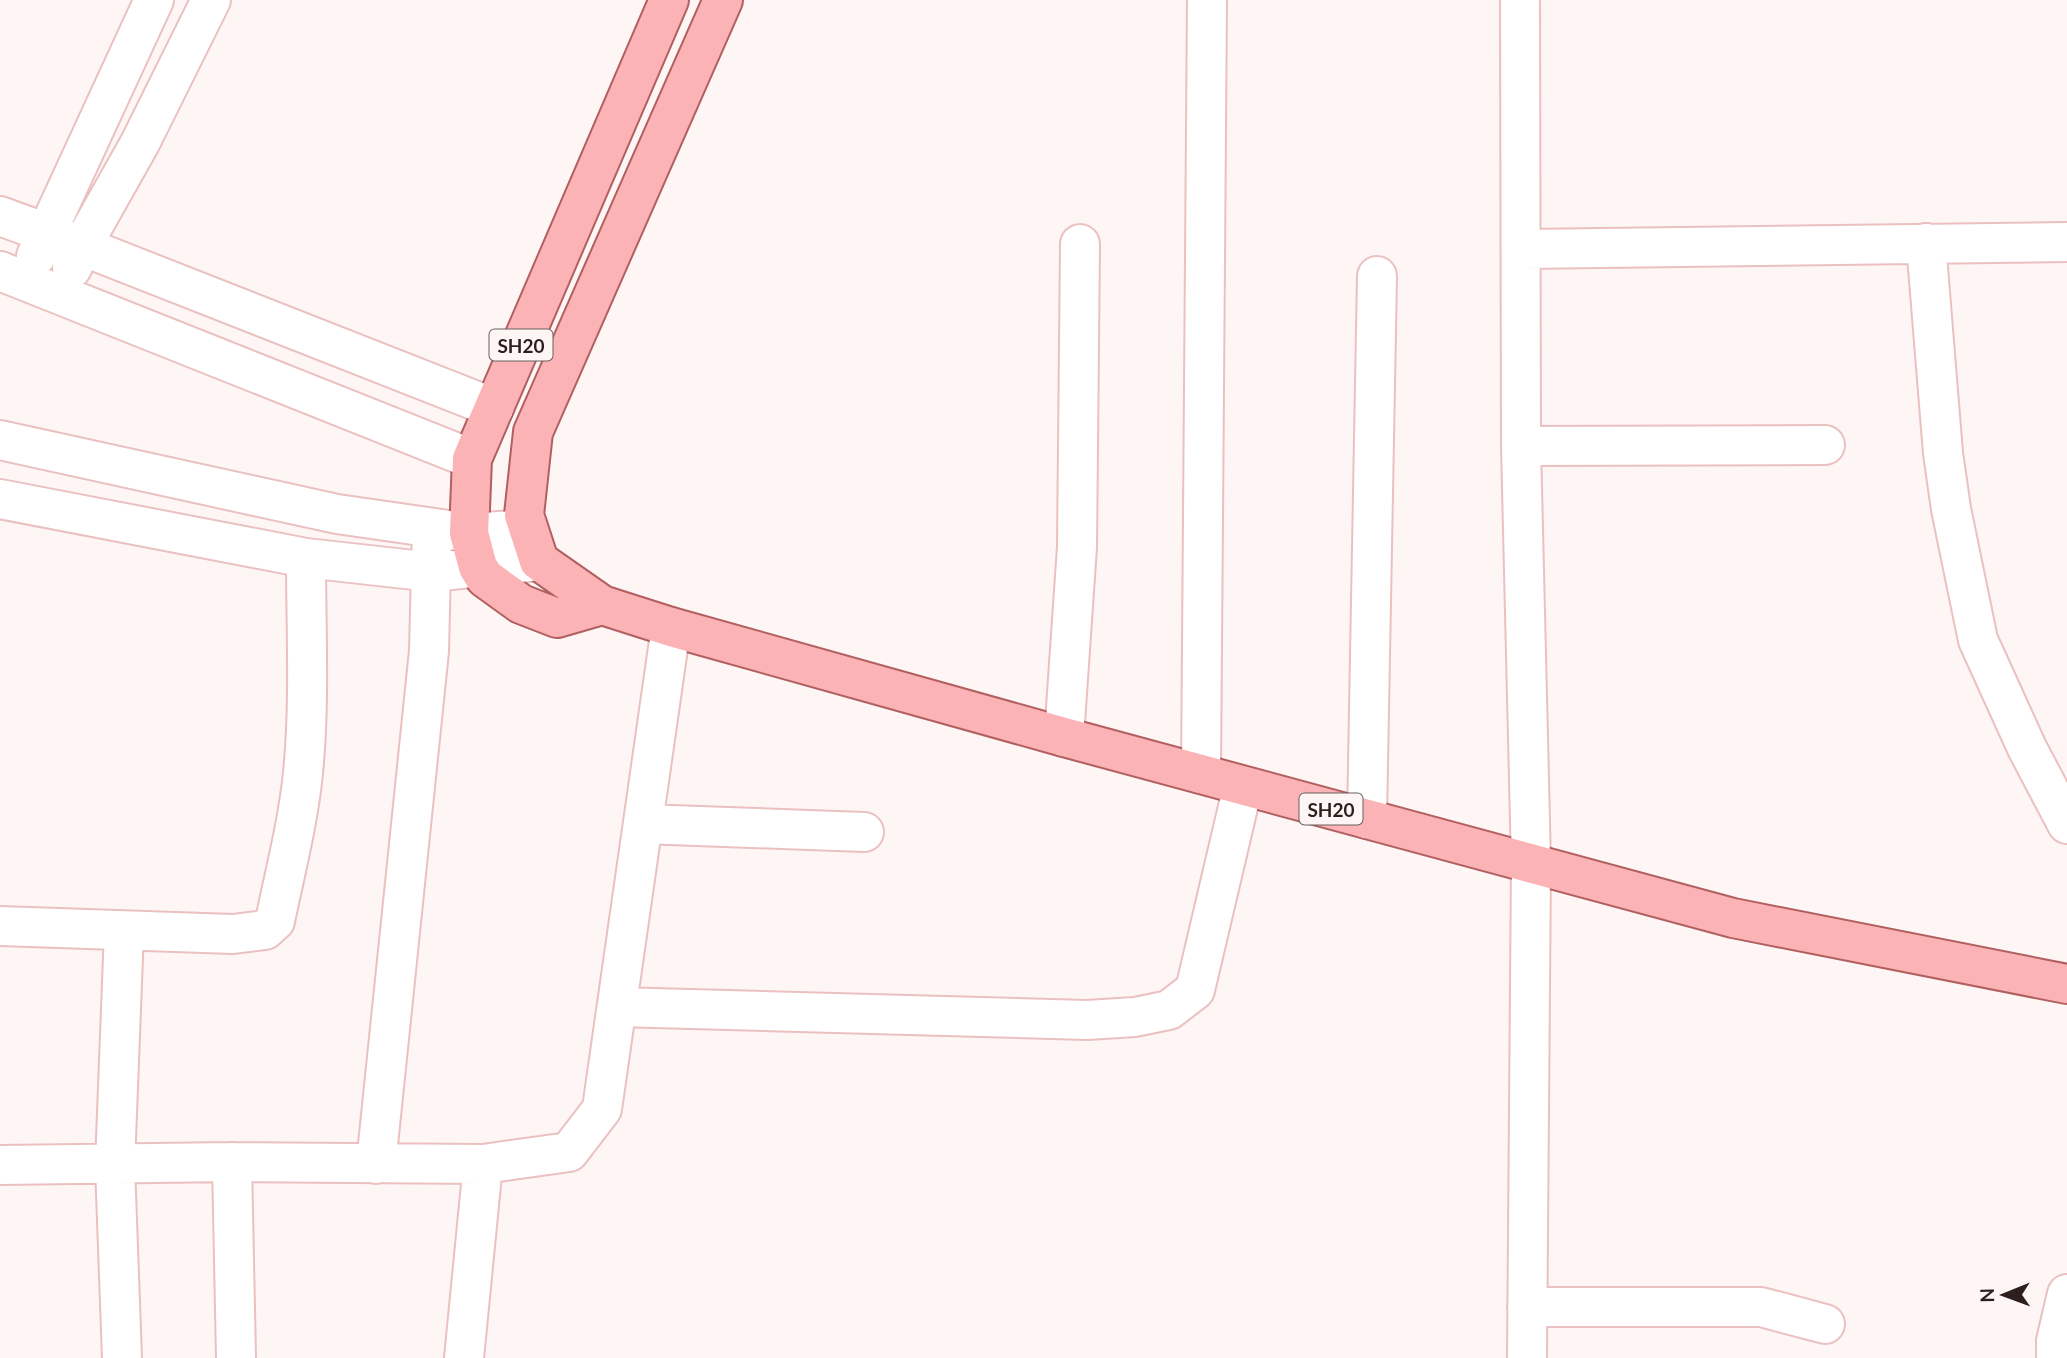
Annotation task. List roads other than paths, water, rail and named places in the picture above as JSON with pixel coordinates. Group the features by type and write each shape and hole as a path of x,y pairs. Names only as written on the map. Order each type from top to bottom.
{"main road":[{"name":"SH20","path":"459,542 472,459 669,0"},
{"name":"SH20","path":"723,0 533,432 524,515 534,545 602,605 671,627 1064,737 1733,918 2067,984"},
{"path":"459,542 485,578 522,604 557,618 602,605"}],"street":[{"path":"60,297 64,239 154,0"},
{"path":"12,276 64,239 140,143 211,0"},
{"path":"1201,774 1207,0"},
{"path":"1520,0 1521,446 1531,863 1527,1358"},
{"path":"0,216 494,408"},
{"path":"1521,249 2067,242"},
{"path":"1926,243 1951,509 1979,640 2027,748 2067,824"},
{"path":"1064,737 1077,548 1080,244"},
{"path":"12,276 472,459"},
{"path":"1367,819 1377,276"},
{"path":"0,440 459,542 534,545"},
{"path":"1521,446 1825,445"},
{"path":"0,499 306,558 432,572"},
{"path":"376,1164 429,651 432,572 459,542"},
{"path":"0,926 233,934 265,930 275,921 303,772 306,718 306,558"},
{"path":"0,1165 232,1162 483,1164 569,1152 603,1109 671,627"},
{"path":"617,1007 1087,1020 1135,1017 1169,1010 1195,990 1243,786"},
{"path":"643,824 864,832"},
{"path":"122,1358 115,1165 124,931"},
{"path":"232,1162 236,1358"},
{"path":"464,1358 483,1164"},
{"path":"2056,1358 2056,1341 2067,1294"},
{"path":"1527,1307 1761,1307 1825,1324"}]}
